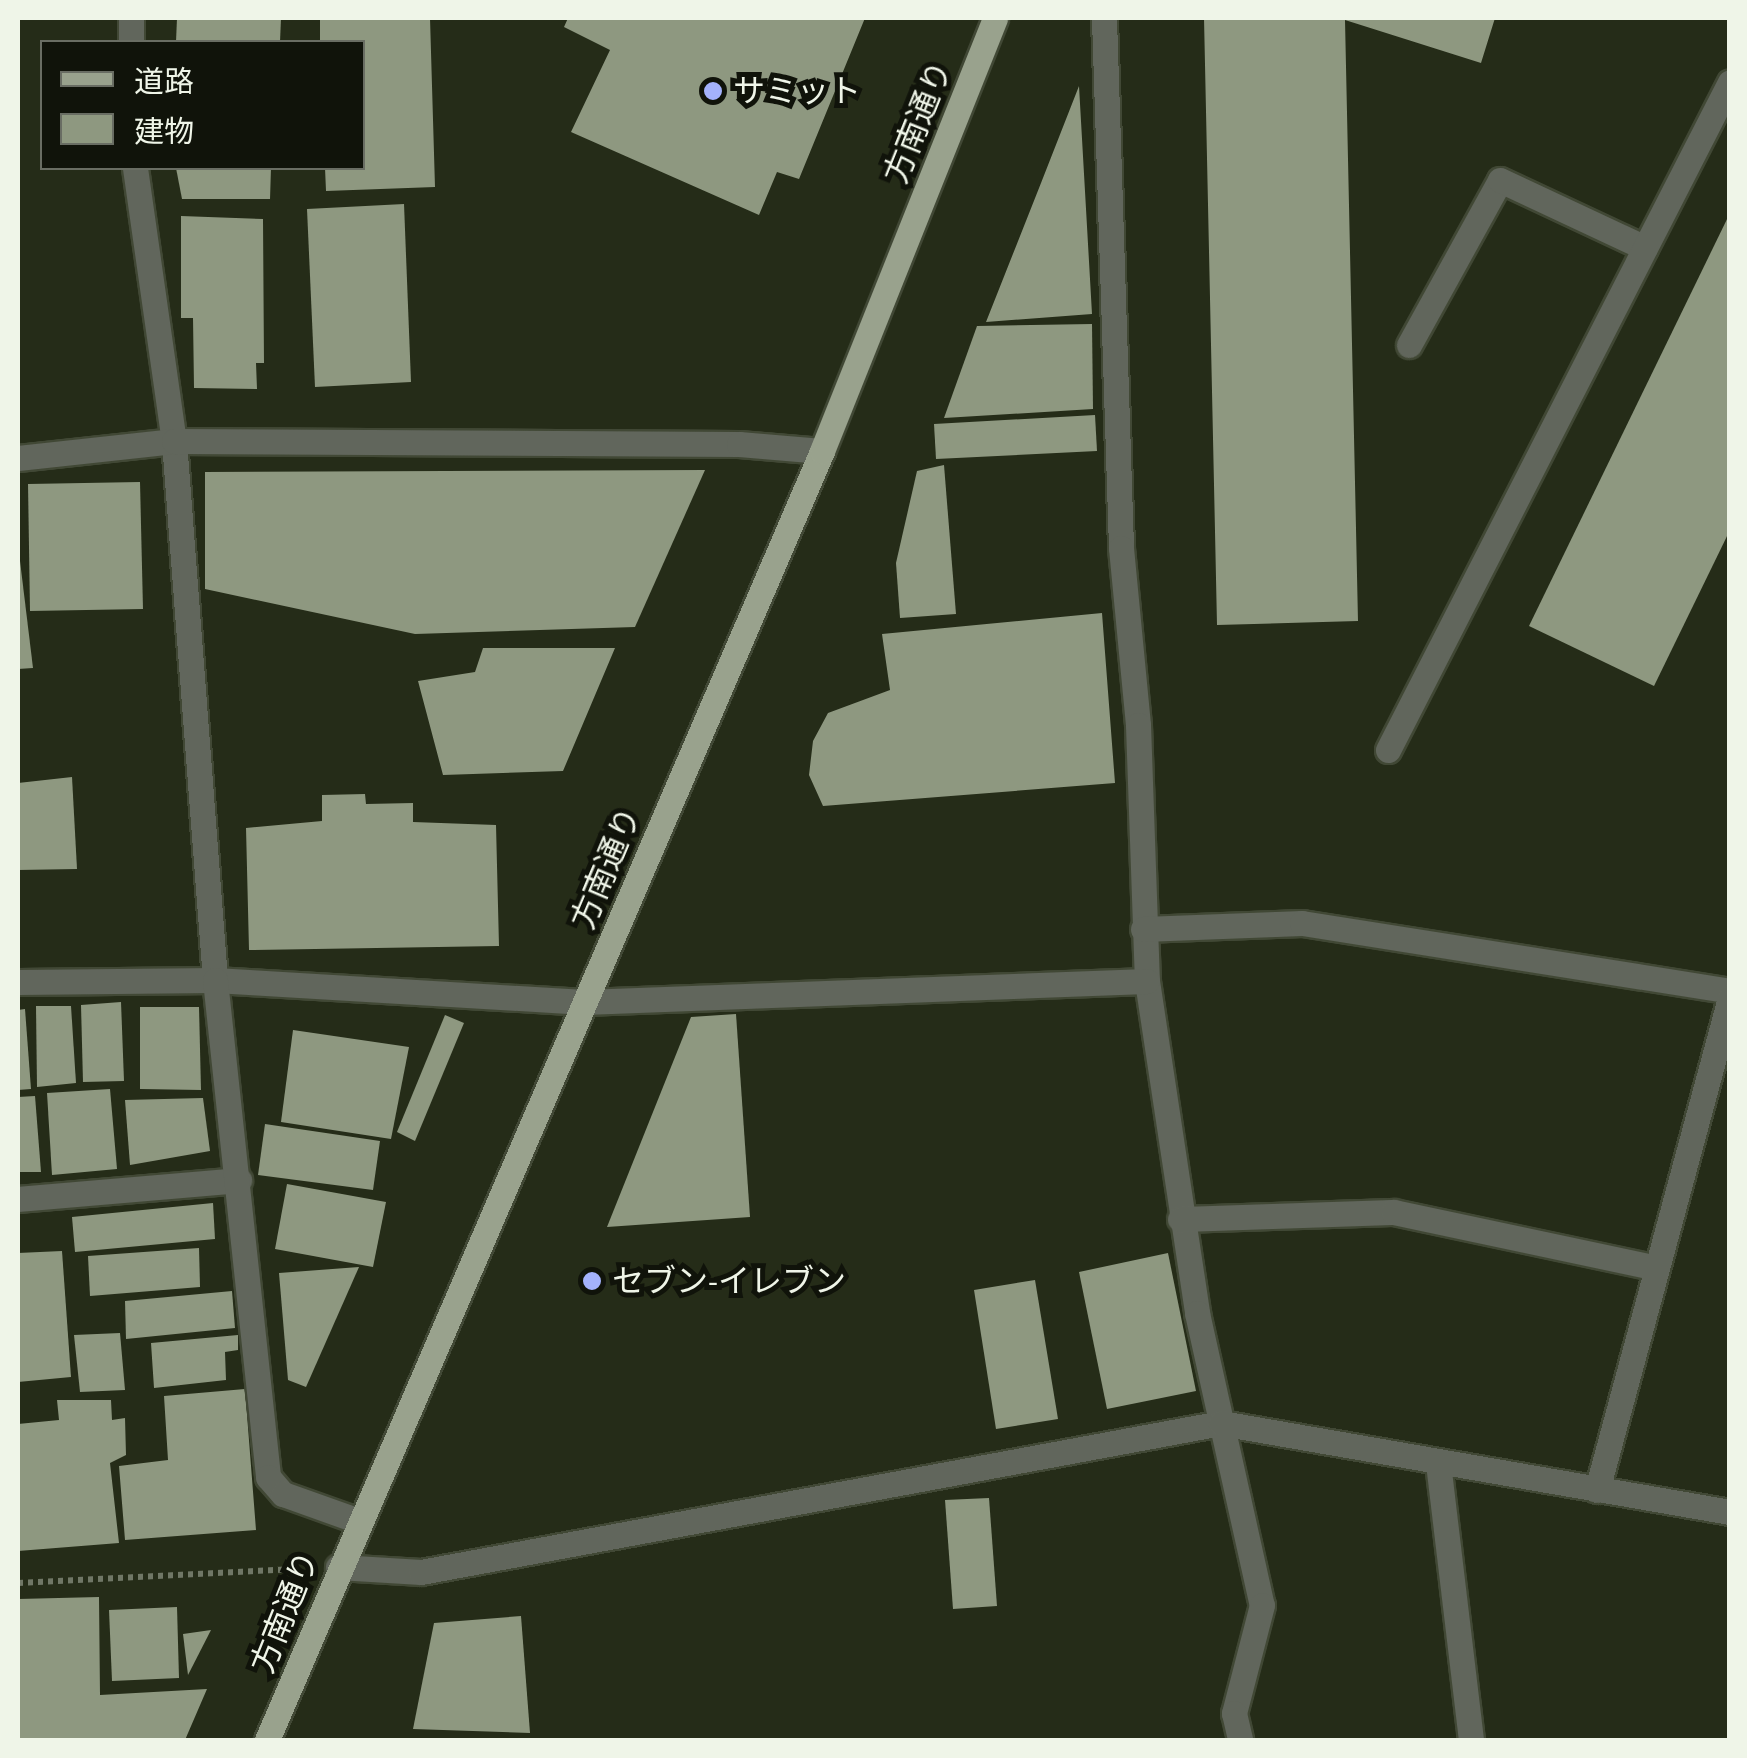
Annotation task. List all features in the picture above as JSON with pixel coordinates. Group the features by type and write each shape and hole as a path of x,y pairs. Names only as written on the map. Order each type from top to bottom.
{"main road":[{"name":"方南通り","path":"267,1740 338,1567 822,451 995,18"}],"street":[{"path":"1104,18 1122,548 1138,725 1147,981 1180,1219 1262,1605 1234,1712 1240,1740"},
{"path":"1388,750 1730,82"},
{"path":"135,170 174,441 215,980 240,1180 268,1477 283,1494 358,1522"},
{"path":"1409,346 1500,180 1644,248"},
{"path":"18,458 174,441 740,444 822,451"},
{"path":"1144,928 1302,923 1730,995 1653,1267 1597,1490"},
{"path":"18,982 215,980 584,1002 1147,981"},
{"path":"18,1199 240,1180"},
{"path":"1180,1219 1394,1212 1653,1267"},
{"path":"338,1567 421,1572 1221,1424 1730,1512"},
{"path":"1438,1463 1471,1740"}],"path":[{"path":"18,1583 338,1567"}],"building":[{"path":"177,18 281,18 280,40 176,40"},
{"path":"320,18 430,18 435,187 326,191 325,170 365,170 365,40 320,40"},
{"name":"サミット","path":"568,18 865,18 799,179 777,172 759,215 571,132 610,50 564,27"},
{"path":"1204,18 1495,18 1481,63 1345,20 1358,621 1217,625"},
{"path":"1079,86 1092,314 986,322 1041,183"},
{"path":"176,170 271,170 270,199 182,199"},
{"path":"404,204 411,382 315,387 307,209"},
{"path":"1730,213 1730,530 1654,686 1529,626"},
{"path":"181,216 263,219 264,363 256,363 257,389 194,388 193,318 181,318"},
{"path":"1092,324 1093,409 944,418 977,326"},
{"path":"1095,415 1097,451 936,459 934,424"},
{"path":"944,465 956,614 900,618 896,563 917,471"},
{"path":"705,470 635,627 415,634 205,589 205,472"},
{"path":"140,482 143,609 30,611 28,484"},
{"path":"18,562 33,668 18,669"},
{"path":"1102,613 1115,783 823,806 809,775 813,741 828,713 890,690 882,634"},
{"path":"483,648 615,648 563,771 443,775 418,681 475,672"},
{"path":"72,777 77,869 18,870 18,783"},
{"path":"365,794 366,804 413,803 413,822 496,825 499,946 249,950 246,828 322,821 322,795"},
{"path":"121,1002 124,1081 83,1082 81,1005"},
{"path":"36,1006 71,1006 76,1083 37,1087"},
{"path":"140,1007 199,1007 201,1090 140,1089"},
{"path":"25,1009 31,1089 18,1090 18,1010"},
{"path":"736,1014 750,1217 607,1227 691,1017"},
{"path":"445,1015 464,1023 415,1141 397,1132"},
{"path":"293,1030 409,1047 391,1139 281,1122"},
{"path":"110,1089 117,1169 52,1175 47,1093"},
{"path":"35,1096 41,1172 18,1172 18,1097"},
{"path":"203,1098 210,1151 130,1165 125,1100"},
{"path":"265,1124 380,1141 373,1190 258,1175"},
{"path":"287,1184 386,1202 373,1267 275,1249"},
{"path":"213,1203 215,1239 75,1252 72,1217"},
{"path":"199,1248 200,1287 90,1296 88,1256"},
{"path":"62,1251 71,1377 18,1382 18,1253"},
{"path":"1168,1253 1196,1391 1107,1409 1079,1272"},
{"path":"359,1267 306,1387 288,1380 279,1273"},
{"path":"1035,1280 1058,1419 996,1429 974,1290"},
{"path":"232,1291 235,1328 126,1339 125,1301"},
{"path":"120,1333 125,1390 80,1392 74,1335"},
{"path":"238,1335 238,1350 225,1352 226,1380 154,1388 151,1343"},
{"path":"245,1389 256,1530 125,1540 119,1466 168,1460 164,1396"},
{"path":"57,1400 111,1400 112,1420 125,1418 126,1455 110,1463 119,1543 18,1551 18,1424 59,1420"},
{"path":"989,1498 997,1606 953,1609 945,1500"},
{"path":"99,1597 100,1695 207,1689 185,1740 18,1740 18,1599"},
{"path":"177,1607 179,1678 112,1681 109,1610"},
{"path":"521,1616 530,1733 413,1729 434,1623"},
{"path":"211,1630 188,1675 183,1634"}],"place":[{"name":"サミット","path":"713,91"},
{"name":"セブン-イレブン","path":"592,1281"}]}
